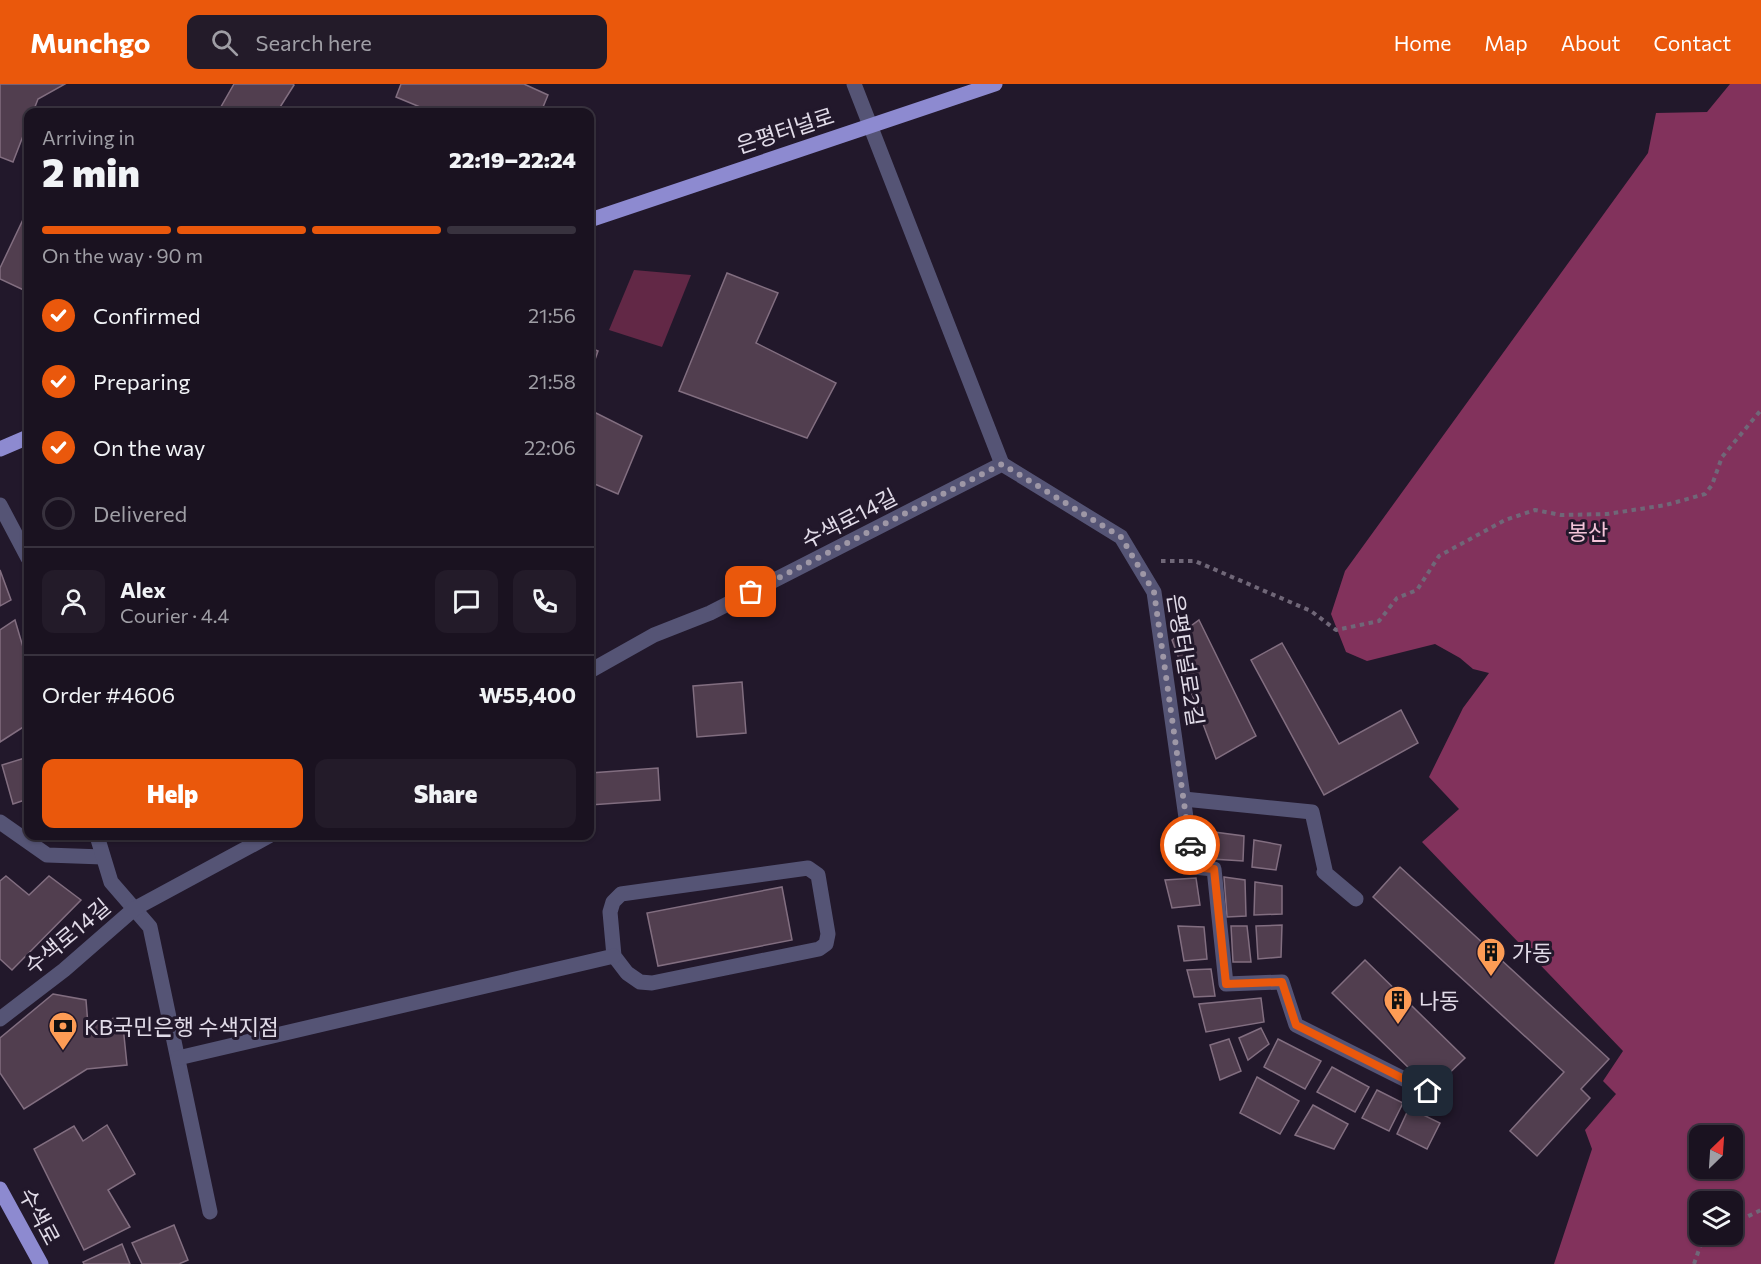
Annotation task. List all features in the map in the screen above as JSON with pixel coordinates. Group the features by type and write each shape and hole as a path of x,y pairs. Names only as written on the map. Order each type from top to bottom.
{"main road":[{"name":"은평터널로","path":"594,219 995,84"},
{"path":"0,449 24,439"},
{"name":"수색로","path":"0,1189 41,1264"}],"street":[{"path":"855,84 1002,464"},
{"name":"은평터널로2길","path":"1002,464 1121,537 1154,592 1193,867 1214,869 1226,984 1282,982 1296,1025 1428,1091"},
{"name":"수색로14길","path":"594,669 654,635 710,613 1002,464"},
{"path":"0,505 24,550"},
{"path":"1184,799 1312,812 1324,872 1356,899"},
{"path":"0,822 24,839"},
{"path":"26,840 47,855 104,857"},
{"name":"수색로14길","path":"98,840 111,882 134,909"},
{"name":"수색로14길","path":"0,1019 63,970 134,909 262,840"},
{"path":"808,868 818,875 828,934 826,944 819,949 652,983 640,982 633,978 614,956 610,912 613,902 621,894 808,868"},
{"path":"134,909 150,927 210,1212"},
{"path":"178,1058 614,956"}],"path":[{"path":"1136,562 1195,561 1311,611 1336,630 1379,621 1397,598 1417,590 1439,556 1505,520 1535,510 1561,515 1606,514 1666,505 1705,494 1712,485 1722,457 1761,410"},
{"path":"1743,1219 1761,1210"},
{"path":"1694,1264 1701,1245"}],"shaded area":[{"path":"634,270 691,275 662,347 609,330"}],"green space":[{"name":"봉산","path":"1730,84 1761,84 1761,1264 1554,1264 1592,1149 1585,1130 1616,1094 1603,1081 1623,1051 1422,842 1459,809 1429,777 1463,708 1489,673 1473,669 1460,658 1435,644 1367,661 1346,652 1331,614 1345,571 1648,153 1656,113 1707,112"}],"building":[{"path":"0,84 65,84 38,99 35,108 24,108 24,133 13,162 0,157"},
{"path":"234,84 294,85 280,108 220,108"},
{"path":"401,84 524,84 548,95 543,108 422,108 396,97"},
{"path":"24,217 24,290 0,279 0,268"},
{"path":"727,273 778,293 756,343 836,383 807,438 679,391"},
{"path":"594,350 598,351 594,362"},
{"path":"594,412 642,436 618,494 594,484"},
{"path":"0,570 11,600 0,606"},
{"path":"15,620 24,650 24,727 0,742 0,630"},
{"path":"1199,620 1256,736 1216,759 1172,640"},
{"path":"1282,643 1339,744 1401,710 1418,743 1324,795 1251,660"},
{"path":"742,682 746,733 697,737 693,686"},
{"path":"24,758 24,800 13,804 2,765"},
{"path":"658,768 660,800 594,805 594,773"},
{"path":"1214,832 1244,836 1243,861 1212,859"},
{"path":"1254,840 1281,845 1276,870 1252,867"},
{"name":"가동","path":"1400,867 1609,1059 1581,1089 1590,1098 1537,1156 1510,1131 1564,1072 1373,897"},
{"path":"6,876 29,895 49,876 81,900 12,970 0,959 0,881"},
{"path":"1224,877 1245,880 1246,916 1227,917"},
{"path":"1196,878 1200,905 1172,908 1165,880"},
{"path":"1255,882 1282,886 1282,914 1254,915"},
{"path":"782,887 792,940 658,966 647,913"},
{"path":"1282,925 1281,957 1258,959 1256,926"},
{"path":"1178,926 1204,927 1207,959 1184,961"},
{"path":"1231,926 1247,926 1251,962 1233,962"},
{"name":"나동","path":"1365,960 1465,1058 1439,1083 1418,1067 1413,1072 1332,993"},
{"path":"1211,969 1215,996 1194,997 1187,970"},
{"name":"KB국민은행 수색지점","path":"53,994 86,1000 88,1025 122,1016 127,1065 87,1069 24,1109 0,1073 0,1038"},
{"path":"1261,998 1264,1022 1206,1032 1199,1004"},
{"path":"1261,1028 1269,1044 1248,1060 1239,1038"},
{"path":"1229,1039 1241,1071 1220,1080 1210,1045"},
{"path":"1278,1039 1321,1061 1305,1089 1264,1067"},
{"path":"1332,1067 1369,1087 1355,1112 1317,1092"},
{"path":"1257,1077 1299,1101 1280,1134 1240,1113"},
{"path":"1377,1090 1403,1103 1389,1131 1362,1118"},
{"path":"1313,1105 1348,1124 1334,1149 1295,1135"},
{"path":"1409,1108 1440,1123 1427,1149 1397,1134"},
{"path":"107,1125 135,1174 108,1190 130,1227 84,1250 34,1149 74,1126 83,1141"},
{"path":"174,1225 188,1260 179,1264 142,1264 132,1243"},
{"path":"122,1244 130,1264 84,1264 83,1262"}],"way so far":[{"path":"751,592 1002,464 1121,537 1154,592 1190,845"}],"place":[{"name":"가동","path":"1491,978"},
{"name":"나동","path":"1398,1026"},
{"name":"KB국민은행 수색지점","path":"63,1052"}],"route":[{"path":"1190,845 1193,867 1214,869 1226,984 1282,982 1296,1025 1428,1091"}]}
